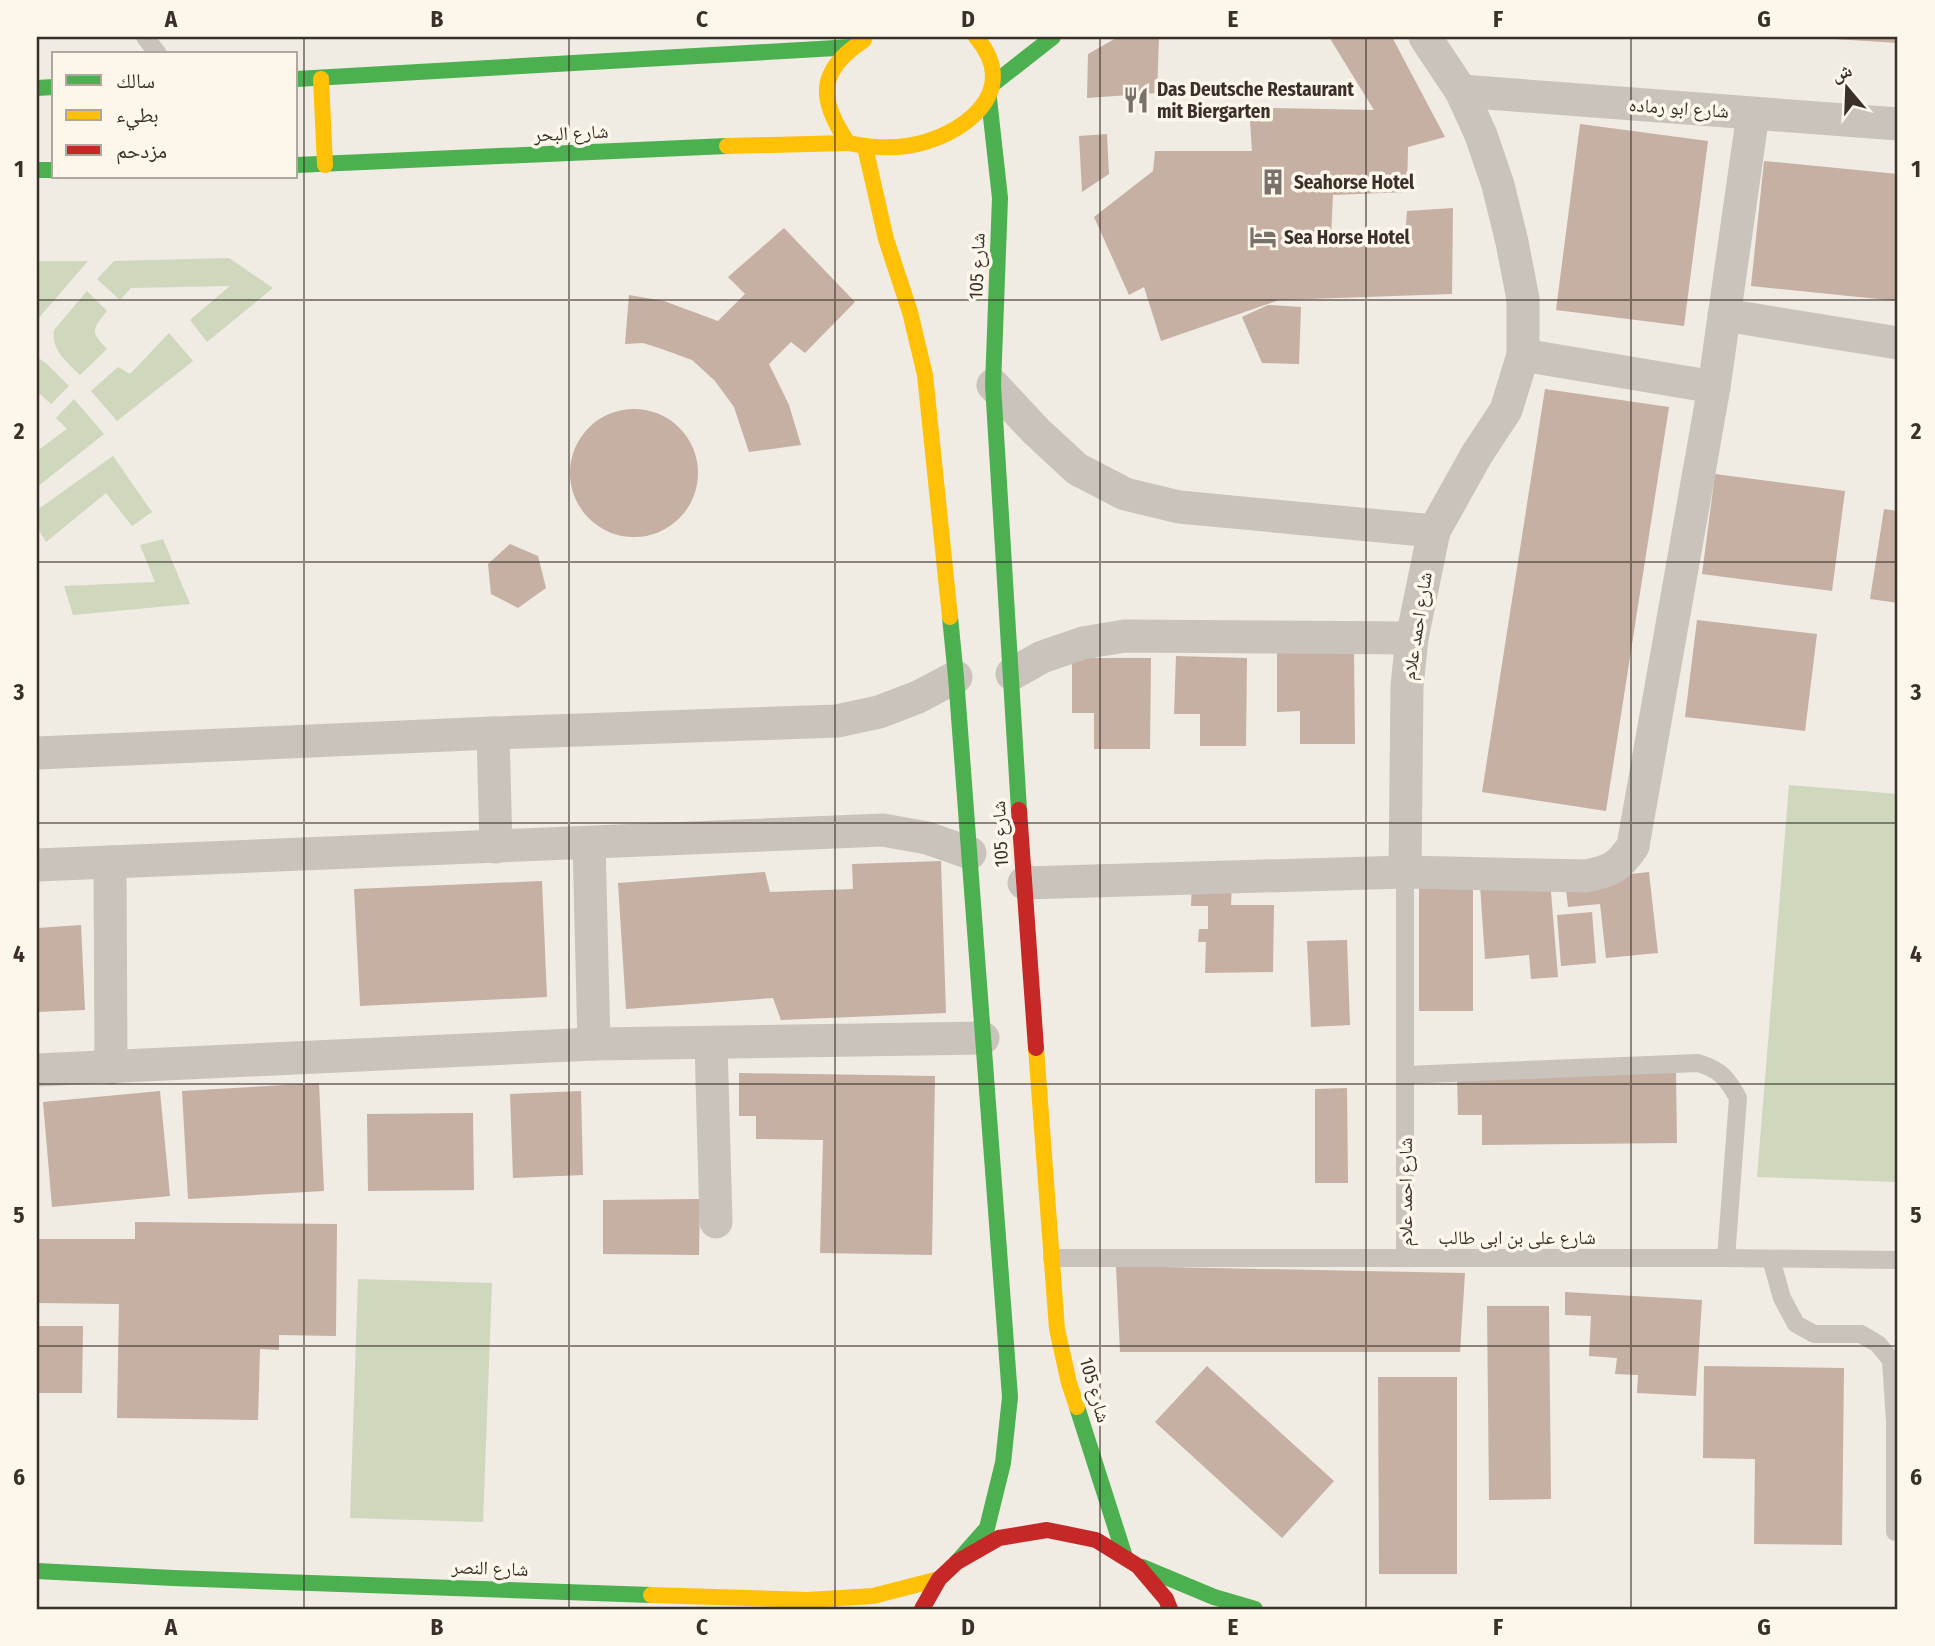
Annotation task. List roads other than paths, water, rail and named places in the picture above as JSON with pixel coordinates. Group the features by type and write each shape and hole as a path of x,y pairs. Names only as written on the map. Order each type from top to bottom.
{"main road":[{"path":"848,143 833,120 827,100 828,80 837,61 870,37"},
{"name":"شارع 105","path":"976,37 984,44 992,64 991,91 1000,198 993,385 1024,883 1057,1329 1069,1383 1132,1562"},
{"path":"991,91 1054,37"},
{"path":"298,79 853,47"},
{"path":"321,79 325,165"},
{"name":"شارع البحر","path":"298,165 788,144 848,143 892,148 920,144 946,134 970,118 991,91"},
{"name":"شارع 105","path":"865,147 886,239 910,312 925,375 956,677 1010,1397 1003,1463 987,1528 957,1562"},
{"path":"922,1609 939,1579 957,1562 999,1538 1047,1530 1096,1540 1132,1562 1214,1597 1255,1609"},
{"path":"1132,1562 1166,1600 1170,1609"},
{"name":"شارع النصر","path":"37,1571 808,1600 873,1596 939,1579"}],"street":[{"name":"شارع احمد علام","path":"1405,872 1407,686 1412,638 1434,531 1477,454 1506,410 1523,355 1522,299 1498,185 1481,135 1461,91 1425,37"},
{"name":"شارع ابو رماده","path":"1461,91 1898,124"},
{"path":"1024,883 1405,872 1586,876 1607,872 1622,862 1633,846 1714,387 1753,114"},
{"path":"1724,315 1898,343"},
{"path":"1523,355 1714,387"},
{"path":"993,385 1036,431 1077,468 1125,494 1179,507 1434,531"},
{"path":"1012,674 1042,657 1072,647 1125,636 1412,638"},
{"path":"37,753 837,721 879,712 918,697 956,677"},
{"path":"493,733 496,847"},
{"path":"37,866 883,830 928,838 970,853"},
{"path":"589,843 594,1044"},
{"path":"110,862 111,1068"},
{"path":"37,1070 594,1044 983,1038"},
{"path":"711,1043 716,1223"}],"lane":[{"path":"145,37 156,52"},
{"name":"شارع احمد علام","path":"1405,872 1405,1258"},
{"path":"1405,1075 1698,1063 1715,1068 1729,1081 1738,1098 1726,1258"},
{"name":"شارع على بن ابى طالب","path":"1052,1258 1726,1258 1898,1261"},
{"path":"1771,1259 1782,1298 1796,1324 1814,1334 1861,1334 1878,1344 1891,1360 1897,1422 1895,1532"}],"place":[{"name":"Das Deutsche Restaurant mit Biergarten","path":"1136,100"},
{"name":"Seahorse Hotel","path":"1273,182"},
{"name":"Sea Horse Hotel","path":"1263,237"}]}
